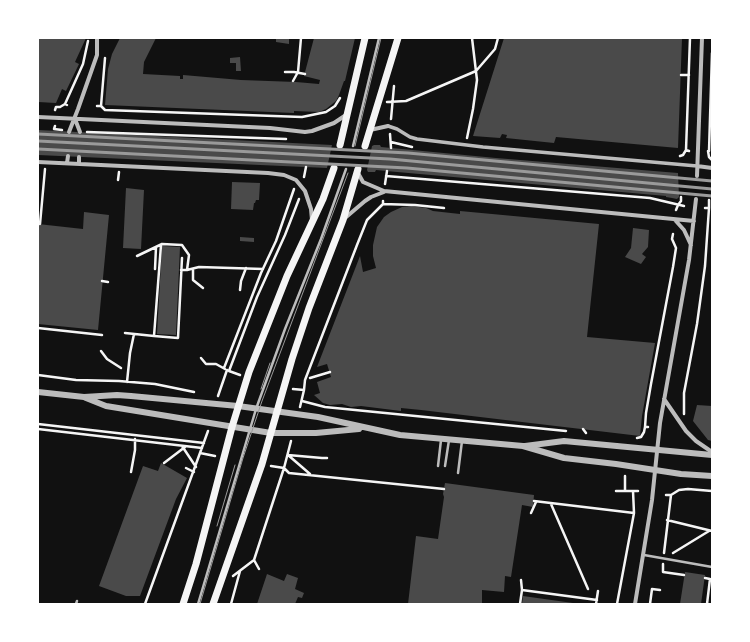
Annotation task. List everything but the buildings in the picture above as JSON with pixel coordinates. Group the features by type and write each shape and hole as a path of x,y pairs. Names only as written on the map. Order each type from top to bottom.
{"main road":[{"path":"340,145 346,114 365,38"},
{"path":"365,146 398,38"},
{"path":"183,604 196,564 232,427 249,372 284,284 329,184 334,168"},
{"path":"214,604 262,464 288,369 343,220 358,171"}],"street":[{"path":"69,131 97,55 97,38"},
{"path":"697,176 702,38"},
{"path":"38,117 270,128 306,132 328,126 346,114"},
{"path":"75,118 80,132"},
{"path":"370,130 388,126 417,139 483,147 712,168"},
{"path":"68,156 68,163"},
{"path":"79,157 79,164"},
{"path":"38,162 284,175 296,180 305,191 311,209 312,221"},
{"path":"358,171 363,182 384,191 694,222"},
{"path":"343,220 365,201 384,191"},
{"path":"635,604 656,470 657,450 664,399 691,245 696,199"},
{"path":"675,220 684,230 691,245"},
{"path":"38,392 84,397 117,395 238,406 318,417 400,435 523,446 564,458 681,474 712,476"},
{"path":"84,397 106,406 271,433 316,433 364,428"},
{"path":"664,399 686,431 696,441 712,452"},
{"path":"523,446 564,441 712,455"}],"lane":[{"path":"353,146 379,38"},
{"path":"198,604 256,409 285,329 338,195 346,169"},
{"path":"438,466 441,439"},
{"path":"445,466 449,440"},
{"path":"458,473 462,441"},
{"path":"643,554 712,567"}],"path":[{"path":"56,110 56,107 66,105 83,64 89,38"},
{"path":"293,81 298,72 301,38"},
{"path":"467,135 473,109 477,80 472,38"},
{"path":"391,102 406,101 476,71 495,49 498,38"},
{"path":"686,150 690,38"},
{"path":"709,151 712,53"},
{"path":"101,106 106,54"},
{"path":"104,66 109,67"},
{"path":"285,72 298,72 305,74"},
{"path":"681,75 689,75"},
{"path":"97,106 101,106 105,110 292,115 302,117 326,112 338,103 341,95"},
{"path":"391,120 392,107"},
{"path":"302,117 303,122"},
{"path":"55,125 54,129 69,131"},
{"path":"80,132 287,139"},
{"path":"390,133 391,148"},
{"path":"40,224 46,162"},
{"path":"304,176 306,167"},
{"path":"385,182 387,171"},
{"path":"386,176 650,198 684,206"},
{"path":"224,368 263,269 276,241 295,187"},
{"path":"229,371 301,193"},
{"path":"676,210 681,201 681,197"},
{"path":"686,419 684,411 684,393 700,309 709,200"},
{"path":"444,208 383,204 371,215 365,225 305,380 302,403 325,407 570,431"},
{"path":"634,437 641,437 647,427 646,413 676,248 672,239 673,234"},
{"path":"154,336 161,245"},
{"path":"137,256 161,245 182,245 188,255 187,270"},
{"path":"155,269 156,247"},
{"path":"125,333 178,338 182,258"},
{"path":"181,270 199,267 263,269"},
{"path":"193,268 193,280 203,288"},
{"path":"240,290 241,281 246,268"},
{"path":"102,281 108,282"},
{"path":"38,328 102,335"},
{"path":"88,333 89,329"},
{"path":"127,382 130,353 134,334"},
{"path":"101,351 107,359 121,368"},
{"path":"200,358 206,364 216,364 227,370 217,397"},
{"path":"310,378 330,372"},
{"path":"38,375 76,380 155,384 195,392"},
{"path":"38,424 204,443"},
{"path":"38,429 202,448"},
{"path":"582,432 586,433 583,429"},
{"path":"145,604 196,467 207,433"},
{"path":"131,472 135,450 134,439"},
{"path":"179,440 196,467"},
{"path":"231,604 240,570 254,560 292,440"},
{"path":"164,463 183,446"},
{"path":"288,455 327,458"},
{"path":"288,455 311,475"},
{"path":"269,466 284,468 289,473 444,490"},
{"path":"186,468 194,472"},
{"path":"625,476 625,491"},
{"path":"679,490 680,482"},
{"path":"666,495 671,495 679,490 688,489 712,491"},
{"path":"617,604 634,513 633,491"},
{"path":"616,492 638,491"},
{"path":"671,495 663,572 684,575"},
{"path":"531,513 535,502 634,513"},
{"path":"550,504 588,589"},
{"path":"668,520 710,531"},
{"path":"664,558 710,531"},
{"path":"254,560 259,569"},
{"path":"705,578 710,579 711,585 707,604"},
{"path":"520,604 522,590 521,580"},
{"path":"650,604 652,589 660,590"},
{"path":"522,590 597,600"},
{"path":"596,604 598,591"}],"tram line":[{"path":"355,146 381,38"},
{"path":"200,604 243,458 262,401 348,173"},
{"path":"261,389 270,363"},
{"path":"217,526 235,465"}],"railway":[{"path":"38,134 408,153 712,181"},
{"path":"38,141 390,159 712,189"},
{"path":"38,149 407,168 712,196"}]}
